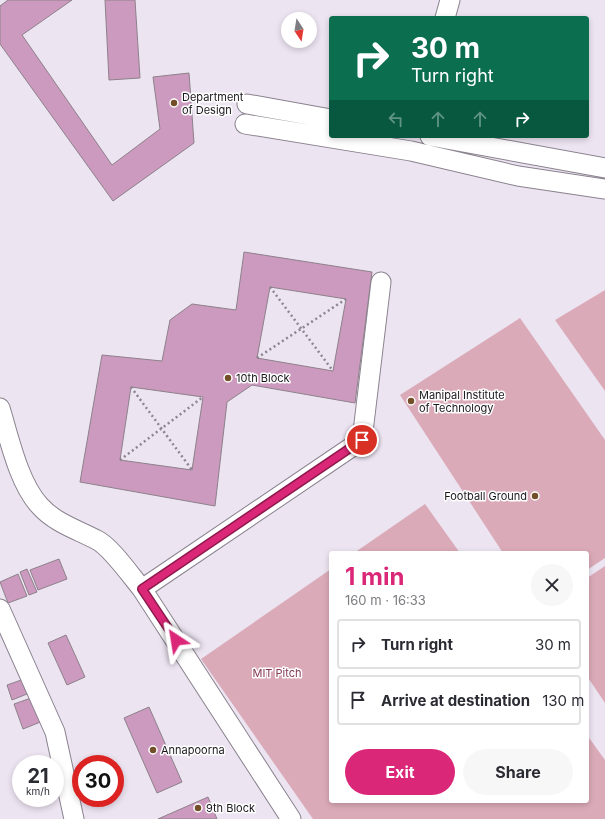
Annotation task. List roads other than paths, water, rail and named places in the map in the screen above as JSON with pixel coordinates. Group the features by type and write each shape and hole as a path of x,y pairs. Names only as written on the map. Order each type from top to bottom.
{"street":[{"path":"446,16 450,0"},
{"path":"247,104 329,119"},
{"path":"245,124 329,134"},
{"path":"363,138 413,144 518,176 605,189"},
{"path":"441,138 605,168"},
{"path":"142,589 362,440 381,282"},
{"path":"0,408 19,466 29,490 40,506 52,517 105,545 142,589 291,819"},
{"path":"0,609 55,732 74,819"}],"place":[{"name":"Department of Design","path":"174,103"},
{"name":"10th Block","path":"228,378"},
{"name":"Manipal Institute of Technology","path":"411,401"},
{"name":"Football Ground","path":"535,496"},
{"name":"Annapoorna","path":"153,750"},
{"name":"9th Block","path":"198,808"}],"park label":[{"name":"MIT Pitch","path":"277,673"}]}
